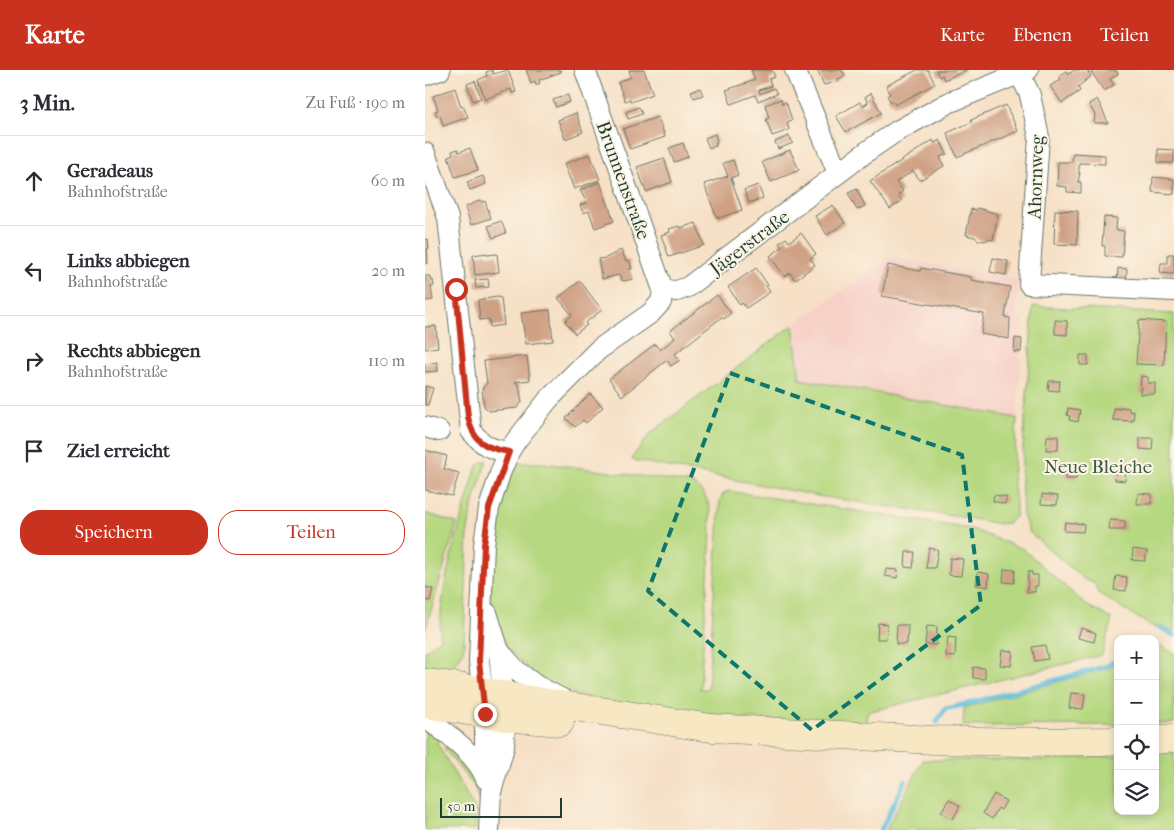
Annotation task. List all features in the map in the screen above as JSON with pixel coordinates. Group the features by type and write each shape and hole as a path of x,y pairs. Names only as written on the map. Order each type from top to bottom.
{"main road":[{"path":"425,683 453,686 493,704 636,729 711,728 934,740 1114,741"},
{"path":"425,704 493,704 580,708 711,728"},
{"path":"1159,740 1174,738"}],"street":[{"path":"425,75 440,70"},
{"name":"Brunnenstraße","path":"585,70 663,290"},
{"path":"795,70 838,173"},
{"name":"Jägerstraße","path":"663,290 677,291 688,288 869,150 914,121 948,103 1022,71"},
{"name":"Ahornweg","path":"1022,71 1031,95 1039,138 1029,284 1174,292"},
{"path":"425,153 448,218 471,431 485,446 492,450 509,452"},
{"path":"489,830 488,783 504,747 479,661 485,529 494,491 509,452 523,431 565,381 598,350 651,313 661,302 663,290"},
{"path":"483,601 499,651 517,672 537,686 580,708"},
{"path":"493,704 499,651"},
{"path":"425,718 448,734 469,755 488,783"}],"highlighted area":[{"path":"730,373 962,455 981,605 812,730 648,591"}],"shaded area":[{"path":"890,257 1019,279 1017,318 1023,319 1017,418 800,379 793,325"}],"green space":[{"name":"Neue Bleiche","path":"1033,306 1174,314 1174,631 1151,626 1098,593 1095,584 1085,580 1029,532 1023,515 1021,478"},
{"path":"793,325 800,379 1017,418 1013,479 1016,516 1009,523 999,524 824,497 632,460 651,433"},
{"path":"487,460 472,508 468,530 463,650 459,659 449,668 449,677 425,678 425,651 440,639 443,596 458,530 477,466"},
{"path":"518,463 544,463 693,484 706,497 710,509 711,535 700,689 708,689 720,501 723,494 729,491 971,529 1023,549 1086,605 1112,619 1102,655 867,712 866,727 741,718 617,704 578,695 540,680 507,648 491,611 490,571 497,512 511,471"},
{"path":"425,513 457,523 425,631"},
{"path":"1159,645 1174,653 1174,723 1159,724"},
{"path":"1114,665 1114,725 963,726 964,708"},
{"path":"425,728 439,737 437,743 476,811 475,830 425,830"},
{"path":"445,742 458,753 474,775 482,800 479,801 474,786 445,750"},
{"path":"1174,751 1174,830 886,830 923,760 1043,760 1114,756 1114,815 1159,815 1159,753"}],"building":[{"path":"492,70 493,74 508,70 516,92 512,93 511,89 485,99 478,80 487,76 486,72"},
{"path":"526,70 560,70 561,72 539,80 540,83 536,85 535,81 531,83"},
{"path":"629,70 644,70 653,94 631,102 630,99 625,101 618,83 631,77"},
{"path":"751,70 772,70 775,77 769,79 771,86 759,90 760,94 774,88 777,94 758,101 755,95 731,104 726,90 755,80"},
{"path":"817,70 842,70 845,76 838,79 839,81 824,85"},
{"path":"917,70 928,70 935,84 895,105 887,96 890,94 886,86"},
{"path":"936,70 967,70 944,80 942,75 939,77"},
{"path":"1075,70 1087,70 1091,76 1078,87 1080,91 1062,103 1050,86 1061,79 1059,76 1066,71 1068,74"},
{"path":"1090,70 1115,70 1118,74 1110,79 1114,85 1104,91"},
{"path":"475,81 481,98 473,101 467,84"},
{"path":"455,88 461,107 463,106 468,117 443,126 440,115 437,116 435,111 438,110 433,96"},
{"path":"700,88 703,95 694,98 691,91"},
{"path":"871,93 881,113 846,132 836,116 860,102 862,106 868,103 865,97"},
{"path":"568,95 570,102 556,107 553,100"},
{"path":"781,99 782,104 786,102 792,120 787,122 789,130 772,136 766,119 769,118 765,105"},
{"path":"1097,99 1108,123 1094,123 1095,115 1089,104"},
{"path":"1006,105 1018,131 957,157 947,133"},
{"path":"639,107 642,114 628,119 626,112"},
{"path":"576,113 583,132 565,139 558,120"},
{"path":"658,117 665,137 630,149 623,129"},
{"path":"715,134 716,146 709,148 705,138"},
{"path":"789,136 793,143 778,149 775,142"},
{"path":"933,140 934,143 940,140 947,154 940,157 944,166 920,180 913,171 896,182 903,191 898,195 902,201 890,209 870,181"},
{"path":"683,143 688,157 674,162 669,148"},
{"path":"470,148 478,170 455,177 448,156 453,154 452,151 458,149 459,152"},
{"path":"1158,149 1174,150 1174,163 1158,163"},
{"path":"790,150 799,170 771,182 762,162"},
{"path":"1073,153 1105,155 1105,164 1079,163 1080,173 1078,182 1081,182 1081,193 1067,192 1067,187 1057,186 1058,162 1072,162"},
{"path":"590,154 600,180 574,189 564,164"},
{"path":"664,158 672,182 646,192 637,167"},
{"path":"733,160 738,175 731,178 742,210 719,218 716,216 704,184 728,176 723,163"},
{"path":"483,176 486,184 470,190 467,182"},
{"path":"1153,177 1174,179 1174,194 1152,192"},
{"path":"600,182 614,221 595,228 589,211 583,213 580,205 587,203 580,190"},
{"path":"758,185 763,198 749,203 744,190"},
{"path":"857,189 865,206 857,210 848,193"},
{"path":"481,200 482,202 485,201 491,218 471,225 465,207"},
{"path":"833,205 845,223 827,235 815,216"},
{"path":"977,208 998,214 993,240 978,240 975,237 966,235 971,209 976,210"},
{"path":"1055,210 1078,211 1077,245 1054,244"},
{"path":"1104,217 1117,218 1116,230 1124,231 1122,257 1105,256 1105,246 1102,246"},
{"path":"501,221 506,233 493,238 488,226"},
{"path":"696,223 704,245 669,257 661,235 670,232 669,229"},
{"path":"801,233 816,254 810,258 815,265 795,280 790,273 785,277 770,256 782,247 779,243 786,238 789,242"},
{"path":"428,239 428,263 425,263 425,240"},
{"path":"621,250 626,261 629,260 632,269 629,269 633,279 624,281 621,280 619,275 602,279 598,259 606,258"},
{"path":"487,253 487,255 497,254 499,272 475,275 473,255"},
{"path":"1168,254 1174,254 1174,274 1160,273 1161,263 1168,263"},
{"path":"993,258 1008,261 1006,275 990,272"},
{"path":"888,265 920,271 921,268 971,277 971,280 1010,287 1005,317 1010,318 1009,339 981,334 984,314 882,296"},
{"path":"756,268 768,285 766,286 770,292 746,308 742,303 740,305 728,287"},
{"path":"1118,268 1127,269 1126,284 1117,283"},
{"path":"425,276 430,276 430,280 433,280 434,286 431,287 433,300 425,301"},
{"path":"488,279 489,287 476,288 475,280"},
{"path":"580,281 602,310 585,323 587,325 575,334 565,321 572,315 558,298"},
{"path":"717,295 731,313 724,319 722,317 675,354 680,360 671,366 667,360 622,396 609,379 655,344 660,350 675,338 670,331"},
{"path":"501,298 504,325 490,327 489,319 480,320 478,300"},
{"path":"550,310 553,341 526,344 521,313"},
{"path":"1055,320 1067,321 1067,335 1055,334"},
{"path":"1139,320 1166,322 1164,365 1136,364"},
{"path":"436,326 438,347 425,349 425,327"},
{"path":"1015,338 1022,339 1021,352 1014,352"},
{"path":"1080,355 1088,355 1088,365 1080,365"},
{"path":"527,356 530,380 515,382 519,385 522,402 517,408 489,411 484,406 482,389 487,383 484,361"},
{"path":"437,362 438,371 425,372 425,364"},
{"path":"1141,376 1148,377 1148,383 1155,383 1155,394 1140,394"},
{"path":"1049,381 1060,381 1059,391 1048,390"},
{"path":"425,386 433,388 428,405 425,405"},
{"path":"590,394 603,407 586,423 583,420 575,427 566,418"},
{"path":"1121,407 1129,408 1129,411 1134,412 1133,421 1113,420 1114,408 1121,409"},
{"path":"1068,408 1080,410 1078,422 1069,420 1070,416 1067,415"},
{"path":"1047,436 1058,436 1058,450 1046,450"},
{"path":"1140,438 1153,438 1152,450 1140,449"},
{"path":"425,450 447,456 444,469 459,473 452,496 425,490"},
{"path":"1066,465 1077,465 1076,479 1065,479"},
{"path":"1117,465 1126,465 1125,481 1115,480"},
{"path":"1138,493 1152,494 1151,504 1137,504"},
{"path":"1042,494 1058,496 1057,505 1041,504"},
{"path":"994,495 1007,497 1005,504 993,501"},
{"path":"1110,520 1125,521 1125,530 1109,530"},
{"path":"1065,522 1084,524 1083,532 1064,531"},
{"path":"929,548 938,550 935,568 926,568"},
{"path":"1133,549 1147,551 1145,561 1132,560"},
{"path":"906,552 915,552 913,568 905,567"},
{"path":"950,558 963,559 961,576 949,575"},
{"path":"886,569 898,570 897,578 885,576"},
{"path":"1004,569 1015,570 1014,583 1003,582"},
{"path":"978,572 989,574 988,587 976,585"},
{"path":"1028,572 1032,572 1032,575 1038,575 1038,586 1035,586 1035,592 1027,592"},
{"path":"1116,576 1127,577 1126,591 1114,590"},
{"path":"425,587 433,589 430,601 425,600"},
{"path":"878,623 887,624 886,639 877,639"},
{"path":"897,625 908,625 907,644 896,644"},
{"path":"927,626 937,627 936,645 925,644"},
{"path":"1081,628 1096,633 1094,642 1078,638"},
{"path":"948,637 956,638 955,657 946,656"},
{"path":"1045,645 1048,659 1035,661 1032,647"},
{"path":"1002,650 1013,651 1011,666 1000,665"},
{"path":"973,667 985,668 985,679 973,678"},
{"path":"1071,693 1085,694 1083,709 1069,708"},
{"path":"994,794 1006,801 1001,810 998,808 992,819 983,813"},
{"path":"949,799 960,806 953,819 941,812"}],"waterway":[{"path":"1160,627 1174,635"},
{"path":"937,722 945,709 1107,666 1114,662"},
{"path":"881,830 905,781"}],"route":[{"path":"456,289 468,417 471,431 485,446 492,450 509,452 494,491 485,529 479,661 485,714"}]}
